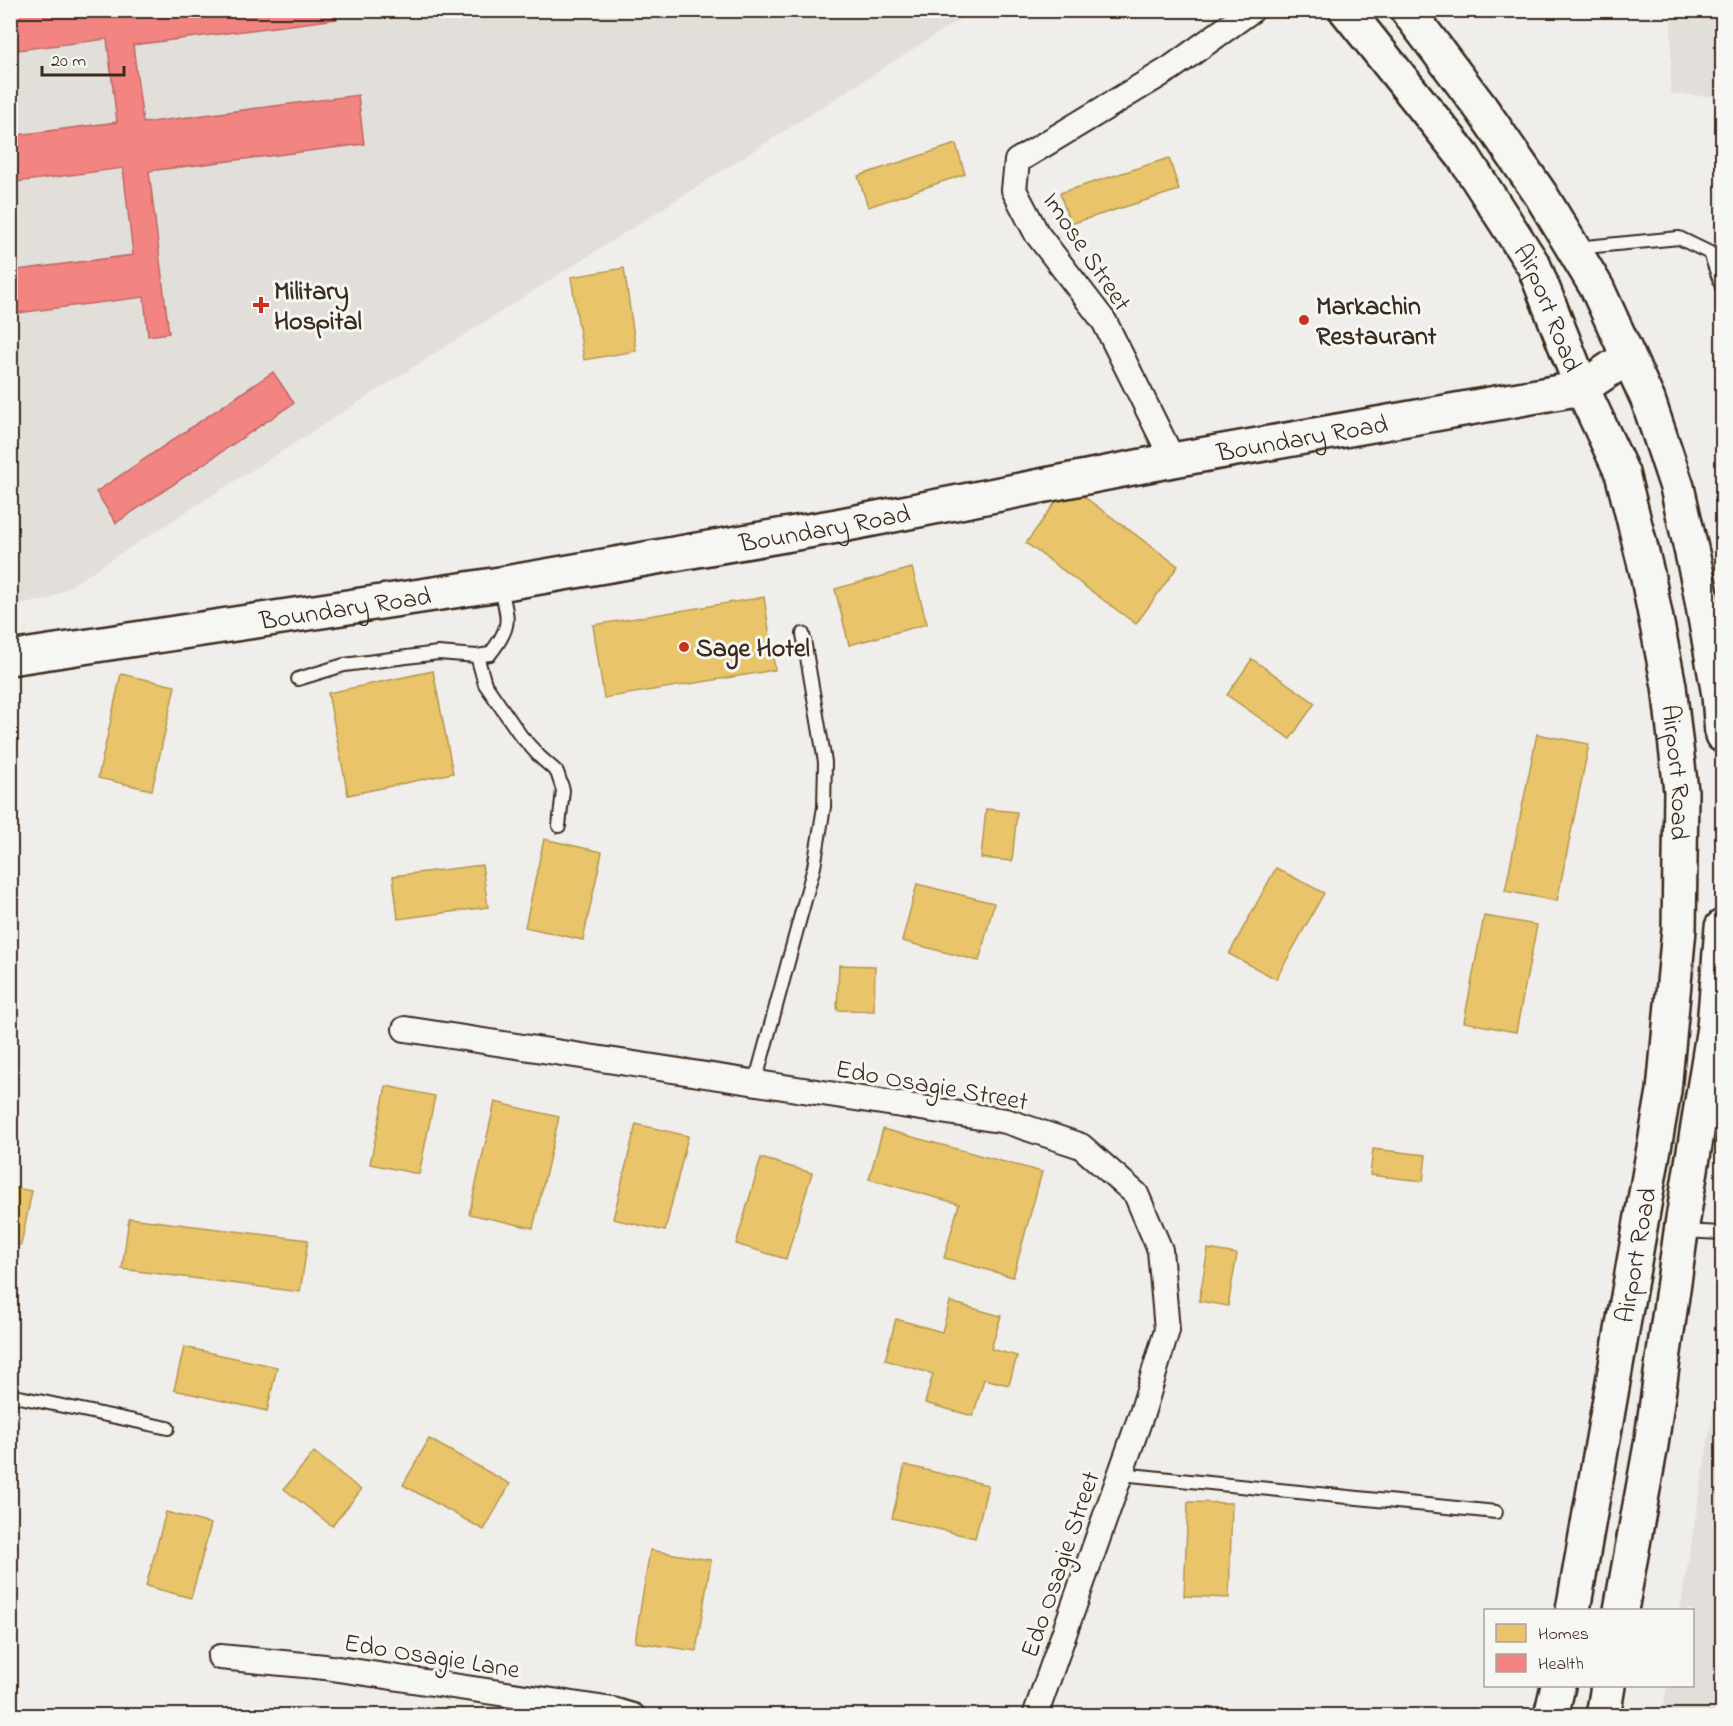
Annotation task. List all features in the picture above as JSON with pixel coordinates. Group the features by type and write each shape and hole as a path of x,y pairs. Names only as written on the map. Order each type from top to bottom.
{"main road":[{"name":"Airport Road","path":"1346,10 1463,156 1534,266 1582,388 1622,472 1647,573 1669,686 1681,791 1679,929 1664,1091 1573,1609"},
{"name":"Airport Road","path":"1407,10 1481,108 1535,185 1597,288 1648,400 1677,486 1699,584 1716,645 1722,735"},
{"name":"Boundary Road","path":"10,658 500,584 837,526 1173,460 1582,388 1628,357"},
{"name":"Airport Road","path":"1621,1609 1651,1445 1681,1231 1714,1027 1722,927"},
{"path":"1551,1716 1558,1687"},
{"path":"1603,1716 1608,1687"}],"street":[{"name":"Imose Street","path":"1173,460 1104,321 1037,234 1014,190 1017,161 1171,68 1252,10"},
{"name":"Edo Osagie Street","path":"405,1029 1006,1121 1081,1146 1136,1194 1160,1250 1167,1330 1143,1410 1035,1716"},
{"name":"Edo Osagie Lane","path":"220,1657 325,1667 613,1710 633,1716"}],"lane":[{"path":"1573,248 1679,238 1710,253 1722,287"},
{"path":"298,678 345,664 438,653 477,656 490,654 502,639 508,620 500,584"},
{"path":"755,1083 814,867 824,807 825,762 803,634"},
{"path":"477,656 485,684 522,736 557,772 563,790 559,826"},
{"path":"1681,1231 1722,1233"},
{"path":"10,1395 168,1428"},
{"path":"1121,1474 1496,1512"}],"shaded area":[{"name":"Military Hospital","path":"11,11 973,11 48,600 11,605"},
{"path":"1671,11 1722,11 1722,97 1671,94"},
{"path":"1722,1359 1722,1715 1662,1715 1667,1687 1694,1687 1694,1609 1680,1609"}],"building: Homes":[{"path":"956,144 965,174 868,207 858,176"},
{"path":"1169,158 1179,190 1070,224 1060,193"},
{"path":"624,268 636,351 584,360 571,277"},
{"path":"1068,485 1178,566 1136,624 1026,543"},
{"path":"912,568 927,624 849,645 835,589"},
{"name":"Sage Hotel","path":"764,597 775,670 604,698 593,625"},
{"path":"1252,659 1315,703 1290,739 1227,695"},
{"path":"433,671 453,773 348,795 328,693"},
{"path":"121,674 175,686 152,790 98,778"},
{"path":"1537,734 1589,744 1557,901 1505,891"},
{"path":"986,809 1017,812 1012,861 981,858"},
{"path":"544,839 602,852 583,940 525,927"},
{"path":"482,865 488,907 398,919 393,876"},
{"path":"1276,868 1324,893 1276,979 1229,954"},
{"path":"917,884 994,903 979,961 902,941"},
{"path":"1484,916 1537,925 1516,1032 1464,1022"},
{"path":"839,965 875,966 874,1011 837,1010"},
{"path":"386,1086 435,1096 419,1174 370,1164"},
{"path":"495,1102 559,1117 533,1228 469,1214"},
{"path":"636,1124 688,1136 665,1231 613,1219"},
{"path":"883,1129 1042,1172 1013,1277 944,1258 959,1204 869,1179"},
{"path":"1373,1149 1426,1155 1423,1181 1370,1175"},
{"path":"761,1158 812,1173 786,1259 736,1244"},
{"path":"10,1187 32,1191 21,1245 10,1243"},
{"path":"129,1218 308,1240 300,1292 122,1269"},
{"path":"1208,1249 1237,1254 1228,1306 1199,1301"},
{"path":"950,1302 1001,1316 991,1349 1017,1356 1009,1385 984,1379 973,1416 925,1403 933,1374 885,1360 896,1319 942,1332"},
{"path":"184,1347 277,1367 267,1411 174,1390"},
{"path":"429,1439 510,1484 484,1530 403,1485"},
{"path":"314,1452 361,1490 332,1526 284,1489"},
{"path":"905,1465 988,1485 975,1538 892,1518"},
{"path":"1188,1502 1232,1503 1229,1598 1184,1596"},
{"path":"166,1512 211,1524 191,1598 146,1586"},
{"path":"10,1523 16,1524 10,1546"},
{"path":"650,1550 711,1560 696,1651 635,1642"}],"building: Health":[{"path":"10,10 336,10 337,19 133,45 143,123 358,95 364,144 149,171 169,333 148,336 144,297 10,314 10,271 133,255 123,168 10,183 10,136 117,122 107,39 10,51"},
{"path":"273,372 294,403 116,523 96,492"}],"place":[{"name":"Military Hospital","path":"261,305"},
{"name":"Markachin Restaurant","path":"1304,320"},
{"name":"Sage Hotel","path":"684,647"}]}
